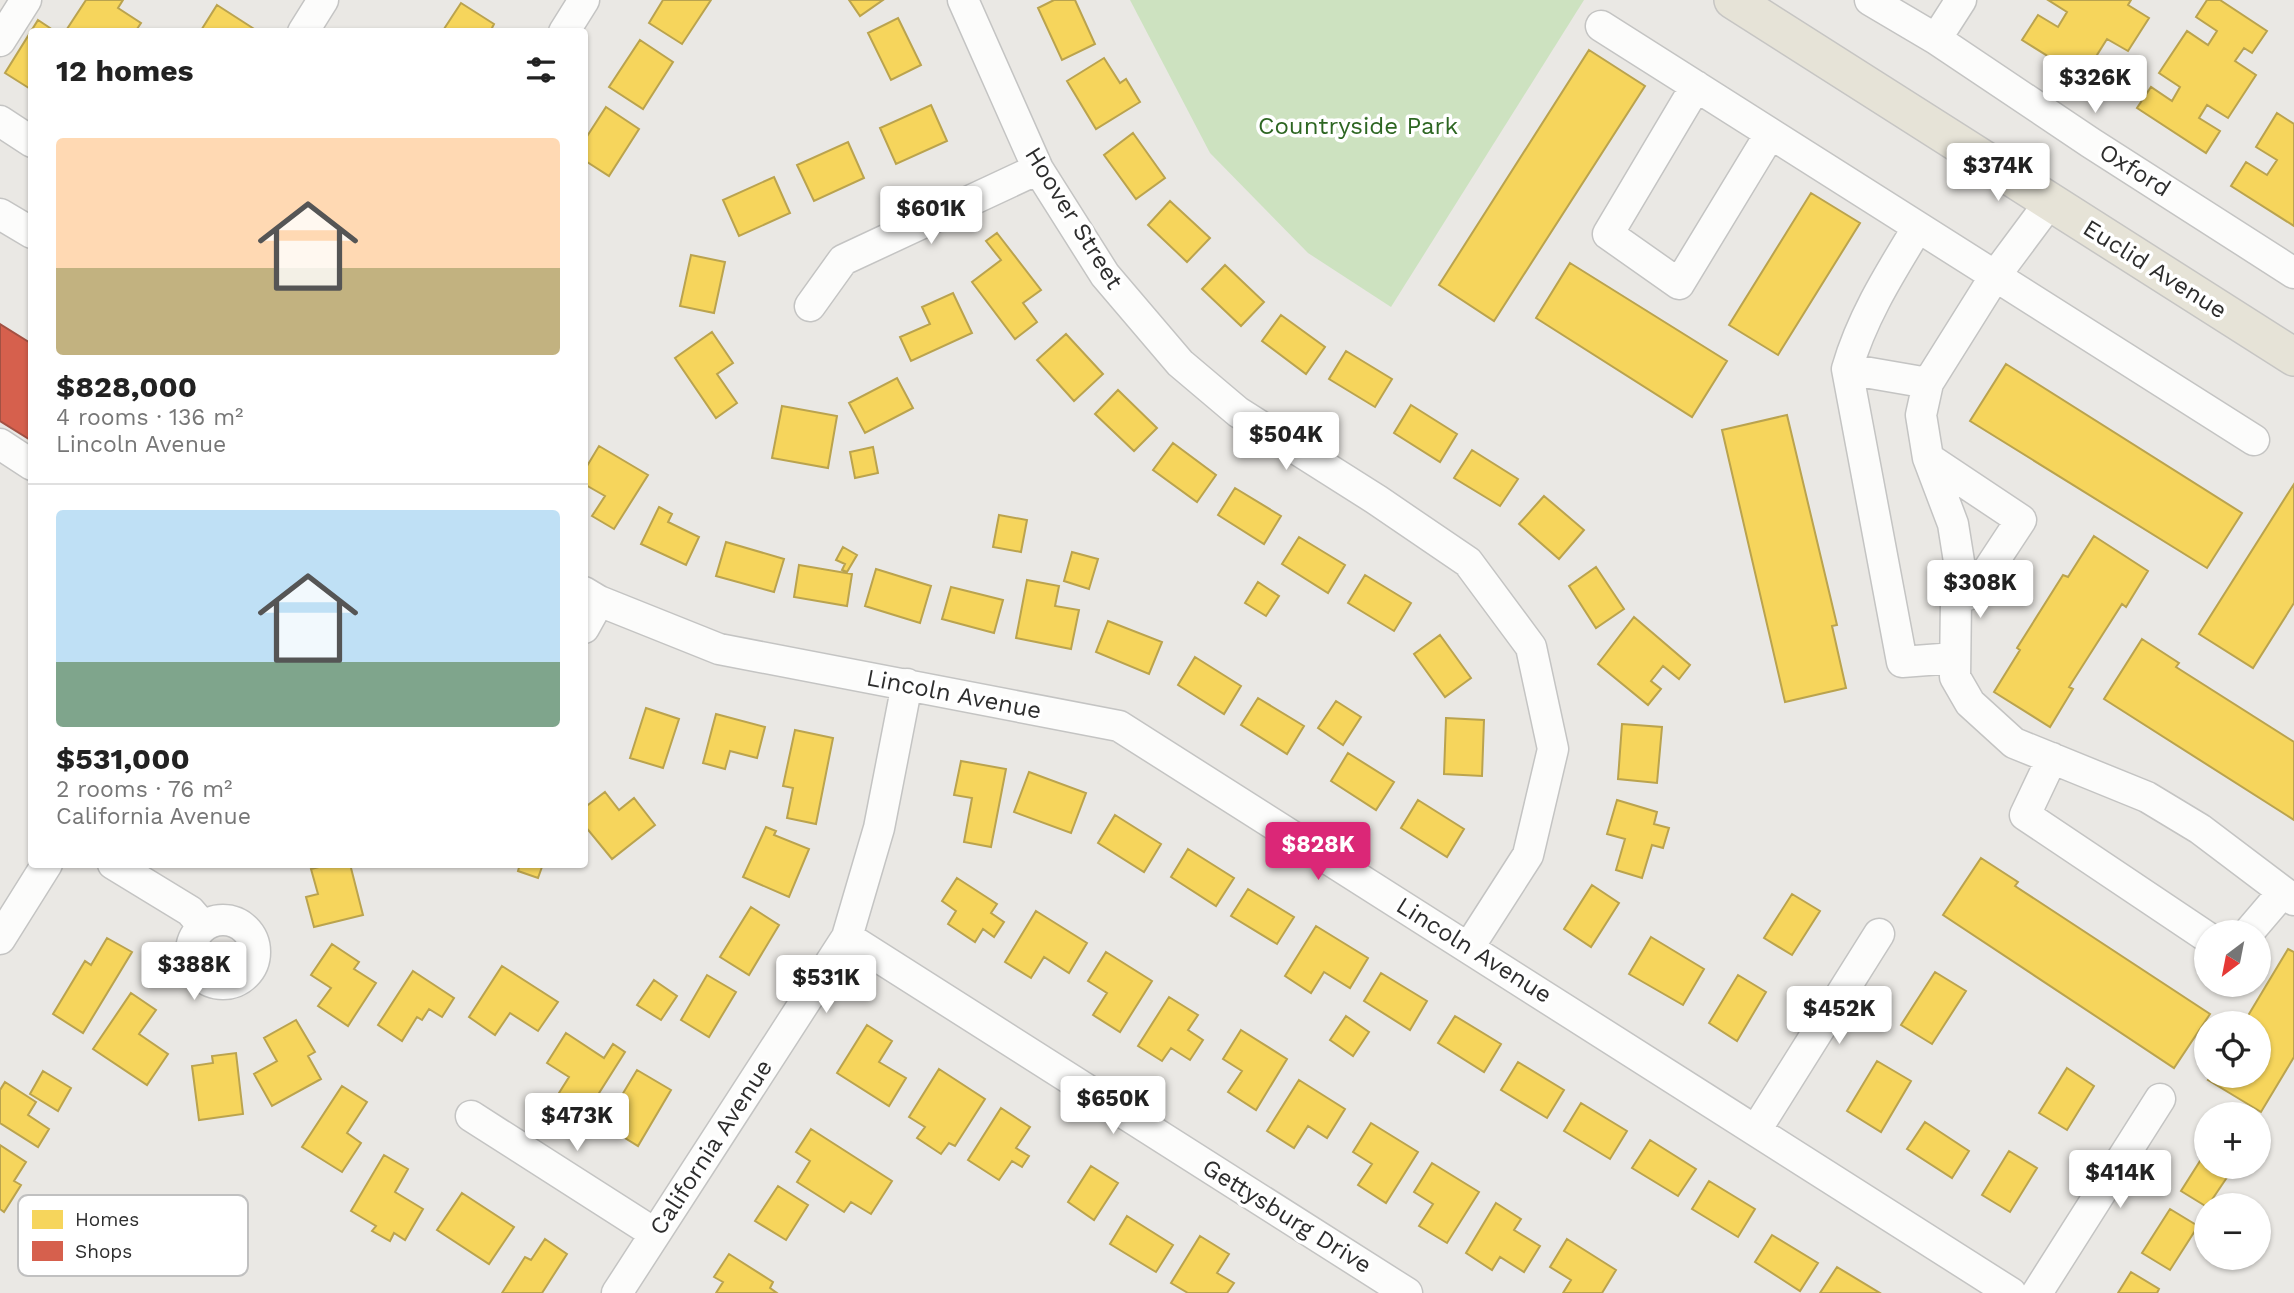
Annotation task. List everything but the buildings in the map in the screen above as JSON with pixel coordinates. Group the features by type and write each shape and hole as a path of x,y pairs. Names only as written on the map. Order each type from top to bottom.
{"main road":[{"name":"Euclid Avenue","path":"1733,0 2294,357"}],"street":[{"path":"0,41 26,0"},
{"path":"306,28 323,0"},
{"path":"566,28 584,0"},
{"name":"Hoover Street","path":"963,0 1038,169 1105,275 1180,363 1238,412 1377,500 1468,562 1531,647 1553,749 1528,855 1469,947"},
{"name":"Oxford","path":"1870,0 1936,39 2091,143 2294,272"},
{"path":"1936,39 1961,0"},
{"path":"1601,26 2254,440"},
{"path":"1696,86 1608,234 1679,284 1770,134"},
{"path":"0,121 28,139"},
{"path":"810,306 843,260 1038,169"},
{"path":"2050,202 1995,276 1928,383 1921,415 1928,458 1953,524 1961,574 1956,599 1955,677 1970,704 2014,743 2035,754 2122,785 2164,807 2200,829 2289,896 2262,920"},
{"path":"0,214 28,231"},
{"path":"1918,227 1884,282 1861,327 1847,369 1902,662 1954,658"},
{"path":"1847,369 1928,383"},
{"path":"0,444 28,462"},
{"path":"1928,458 2021,520 1973,593 1956,599"},
{"name":"Lincoln Avenue","path":"592,596 719,649 1119,726 2011,1293"},
{"name":"California Avenue","path":"617,1293 847,937 879,828 906,684"},
{"path":"2052,758 2025,815 2194,928"},
{"path":"0,939 44,868"},
{"path":"120,868 190,911 203,926"},
{"path":"1756,1130 1879,934"},
{"name":"Gettysburg Drive","path":"847,937 1407,1293"},
{"path":"2037,1293 2160,1100"},
{"path":"471,1116 654,1233"}],"green space":[{"name":"Countryside Park","path":"1130,0 1584,0 1391,307 1308,253 1210,153"}]}
